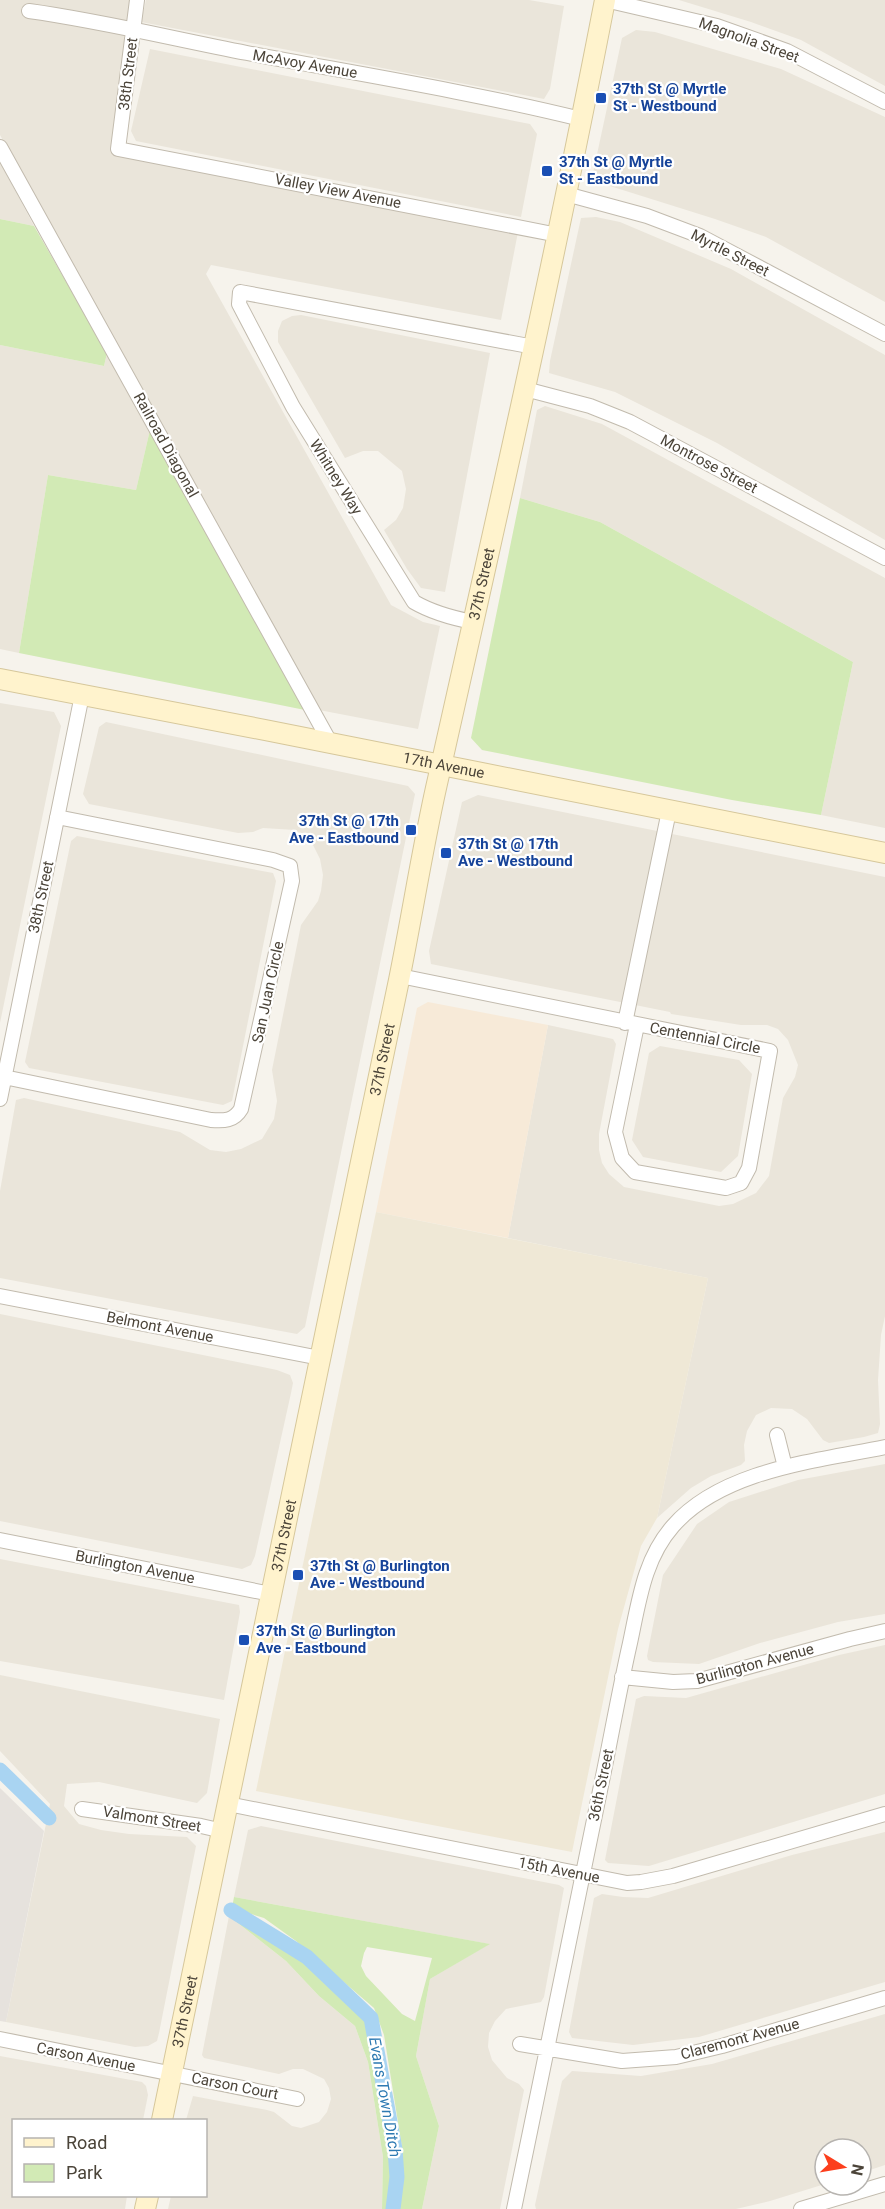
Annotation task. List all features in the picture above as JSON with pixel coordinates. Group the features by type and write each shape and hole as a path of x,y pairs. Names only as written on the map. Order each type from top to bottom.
{"main road":[{"name":"37th Street","path":"162,2119 343,1239 442,766 558,235 605,0"},
{"name":"17th Avenue","path":"0,680 885,853"}],"street":[{"name":"38th Street","path":"118,148 137,0"},
{"name":"Magnolia Street","path":"605,0 717,26 787,51 885,102"},
{"name":"McAvoy Avenue","path":"29,10 443,89 581,119"},
{"name":"Railroad Diagonal","path":"0,147 331,744"},
{"name":"Valley View Avenue","path":"118,148 558,235"},
{"name":"Myrtle Street","path":"566,194 647,216 700,236 885,334"},
{"name":"Whitney Way","path":"473,622 426,609 414,602 293,407 239,304 240,292 534,347"},
{"name":"Montrose Street","path":"525,389 590,406 630,422 885,558"},
{"name":"38th Street","path":"0,1099 82,695"},
{"path":"631,1024 669,811"},
{"name":"San Juan Circle","path":"4,1077 211,1120 224,1121 237,1117 246,1088 292,881 290,866 273,860 57,817"},
{"name":"Centennial Circle","path":"399,976 771,1051 749,1168 741,1183 726,1188 635,1172 622,1158 615,1132 631,1024"},
{"name":"Belmont Avenue","path":"0,1296 320,1358"},
{"path":"777,1435 785,1467 885,1447"},
{"name":"36th Street","path":"514,2209 645,1573 662,1539 685,1514 705,1498 734,1484 785,1467"},
{"name":"Burlington Avenue","path":"0,1540 271,1594"},
{"name":"Burlington Avenue","path":"622,1677 697,1681 850,1638 885,1631"},
{"name":"15th Avenue","path":"228,1804 627,1882 673,1876 885,1814"},
{"name":"Valmont Street","path":"82,1809 223,1831"},
{"name":"Claremont Avenue","path":"520,2044 622,2061 676,2057 722,2046 885,1998"},
{"name":"Carson Avenue","path":"0,2039 172,2074"},
{"name":"Carson Court","path":"172,2074 297,2099"},
{"path":"801,2209 885,2184"}],"shaded area":[{"path":"0,0 132,0 113,151 518,232 501,320 211,265 206,274 391,605 423,622 440,626 418,729 319,710 0,135"},
{"path":"146,0 529,0 564,6 550,89 544,99 141,22"},
{"path":"679,0 885,0 885,86 801,40"},
{"path":"636,30 655,32 781,69 885,117 885,302 766,237 594,181 593,173 622,38"},
{"path":"150,49 530,124 537,134 521,217 136,141 131,131"},
{"path":"0,162 34,226 0,219"},
{"path":"596,217 620,222 731,269 885,355 885,540 717,443 615,392 549,373 581,218"},
{"path":"301,315 490,353 445,592 421,588 384,530 396,520 403,508 406,489 402,471 378,451 363,451 345,458 278,342 278,331 282,321"},
{"path":"0,345 104,366 107,353 150,430 136,490 48,475 19,653 0,649"},
{"path":"545,406 602,424 885,578 885,828 821,815 853,662 600,522 520,498 537,410"},
{"path":"0,703 54,712 61,726 0,1023"},
{"path":"106,722 408,786 415,794 305,1327 297,1334 0,1278 0,1191 16,1100 24,1098 180,1132 210,1150 226,1152 241,1149 262,1139 274,1119 277,1101 272,1070 301,925 318,901 321,891 323,875 320,859 312,843 295,830 263,828 253,832 238,833 89,804 83,794 99,727"},
{"path":"478,795 885,877 885,1316 881,1335 878,1380 880,1424 878,1433 829,1443 823,1440 807,1419 792,1409 771,1408 756,1415 747,1431 744,1445 745,1461 741,1465 711,1476 691,1488 657,1518 708,1278 508,1238 548,1025 613,1039 616,1044 599,1134 602,1163 609,1174 624,1187 719,1206 733,1204 756,1193 769,1176 783,1098 795,1077 798,1065 788,1040 778,1029 767,1025 741,1025 671,1014 431,964 429,951 462,802"},
{"path":"77,836 273,873 276,881 232,1101 223,1105 29,1068 25,1062 71,841"},
{"path":"428,1002 548,1025 508,1238 376,1212 417,1008"},
{"path":"660,1046 739,1060 752,1074 738,1156 721,1172 643,1157 632,1140 649,1053"},
{"path":"376,1212 708,1278 657,1518 641,1546 618,1629 572,1852 256,1791"},
{"path":"0,1314 277,1370 290,1375 293,1383 291,1393 255,1556 251,1565 242,1569 0,1521"},
{"path":"885,1464 885,1614 838,1622 760,1643 699,1664 648,1660 663,1575 697,1524 729,1502 798,1480"},
{"path":"0,1559 239,1605 240,1612 224,1700 0,1661"},
{"path":"885,1645 885,1794 649,1866 608,1863 605,1860 636,1699 644,1696 686,1698 839,1655"},
{"path":"0,1675 220,1719 207,1793 197,1803 99,1782 67,1784 64,1806 79,1824 129,1834 187,1837 196,1846 159,2033 157,2041 148,2046 135,2047 6,2022 50,1804 0,1751"},
{"path":"0,1788 44,1831 6,2022 0,2021"},
{"path":"261,1826 559,1885 564,1888 544,1997 541,2002 506,2009 495,2021 489,2033 488,2047 492,2060 507,2078 519,2084 524,2090 500,2209 422,2209 439,2126 416,2056 430,1979 489,1944 234,1897 248,1830"},
{"path":"885,1832 885,1982 699,2037 633,2045 572,2038 569,2032 594,1898 602,1894 648,1898 792,1855"},
{"path":"229,1916 286,1961 319,1996 355,2026 368,2062 383,2157 382,2209 168,2209 171,2197 207,2197 207,2119 186,2119 193,2096 274,2112 292,2126 301,2128 319,2122 327,2112 331,2099 324,2079 303,2069 293,2069 279,2074 204,2058 202,2055"},
{"path":"885,2014 885,2165 873,2169 873,2137 813,2137 813,2188 770,2201 736,2209 536,2209 562,2081 572,2071 641,2076 712,2064"},
{"path":"0,2056 142,2082 146,2086 148,2095 143,2119 12,2119 12,2197 127,2197 125,2209 0,2209"}],"green space":[{"path":"0,219 34,226 107,353 104,366 0,345"},
{"path":"150,430 305,710 19,653 48,475 136,490"},
{"path":"520,498 600,522 853,662 821,815 732,800 482,750 471,738"},
{"path":"234,1897 490,1944 430,1979 416,2056 439,2126 422,2209 397,2209 402,2147 384,2035 374,2008 296,1941 264,1918 232,1908","holes":["367,1947 432,1958 415,2021 402,2014 366,1976 361,1966"]},
{"path":"229,1916 258,1930 305,1960 366,2021 393,2176 389,2209 382,2209 383,2157 368,2062 355,2026 319,1996 286,1961"}],"waterway":[{"name":"Evans Town Ditch","path":"0,1770 49,1818"},
{"name":"Evans Town Ditch","path":"231,1910 307,1957 371,2018 395,2149 397,2177 393,2209"}],"place":[{"name":"37th St @ Myrtle St - Westbound","path":"601,98"},
{"name":"37th St @ Myrtle St - Eastbound","path":"547,171"},
{"name":"37th St @ 17th Ave - Eastbound","path":"411,830"},
{"name":"37th St @ 17th Ave - Westbound","path":"446,853"},
{"name":"37th St @ Burlington Ave - Westbound","path":"298,1575"},
{"name":"37th St @ Burlington Ave - Eastbound","path":"244,1640"}]}
